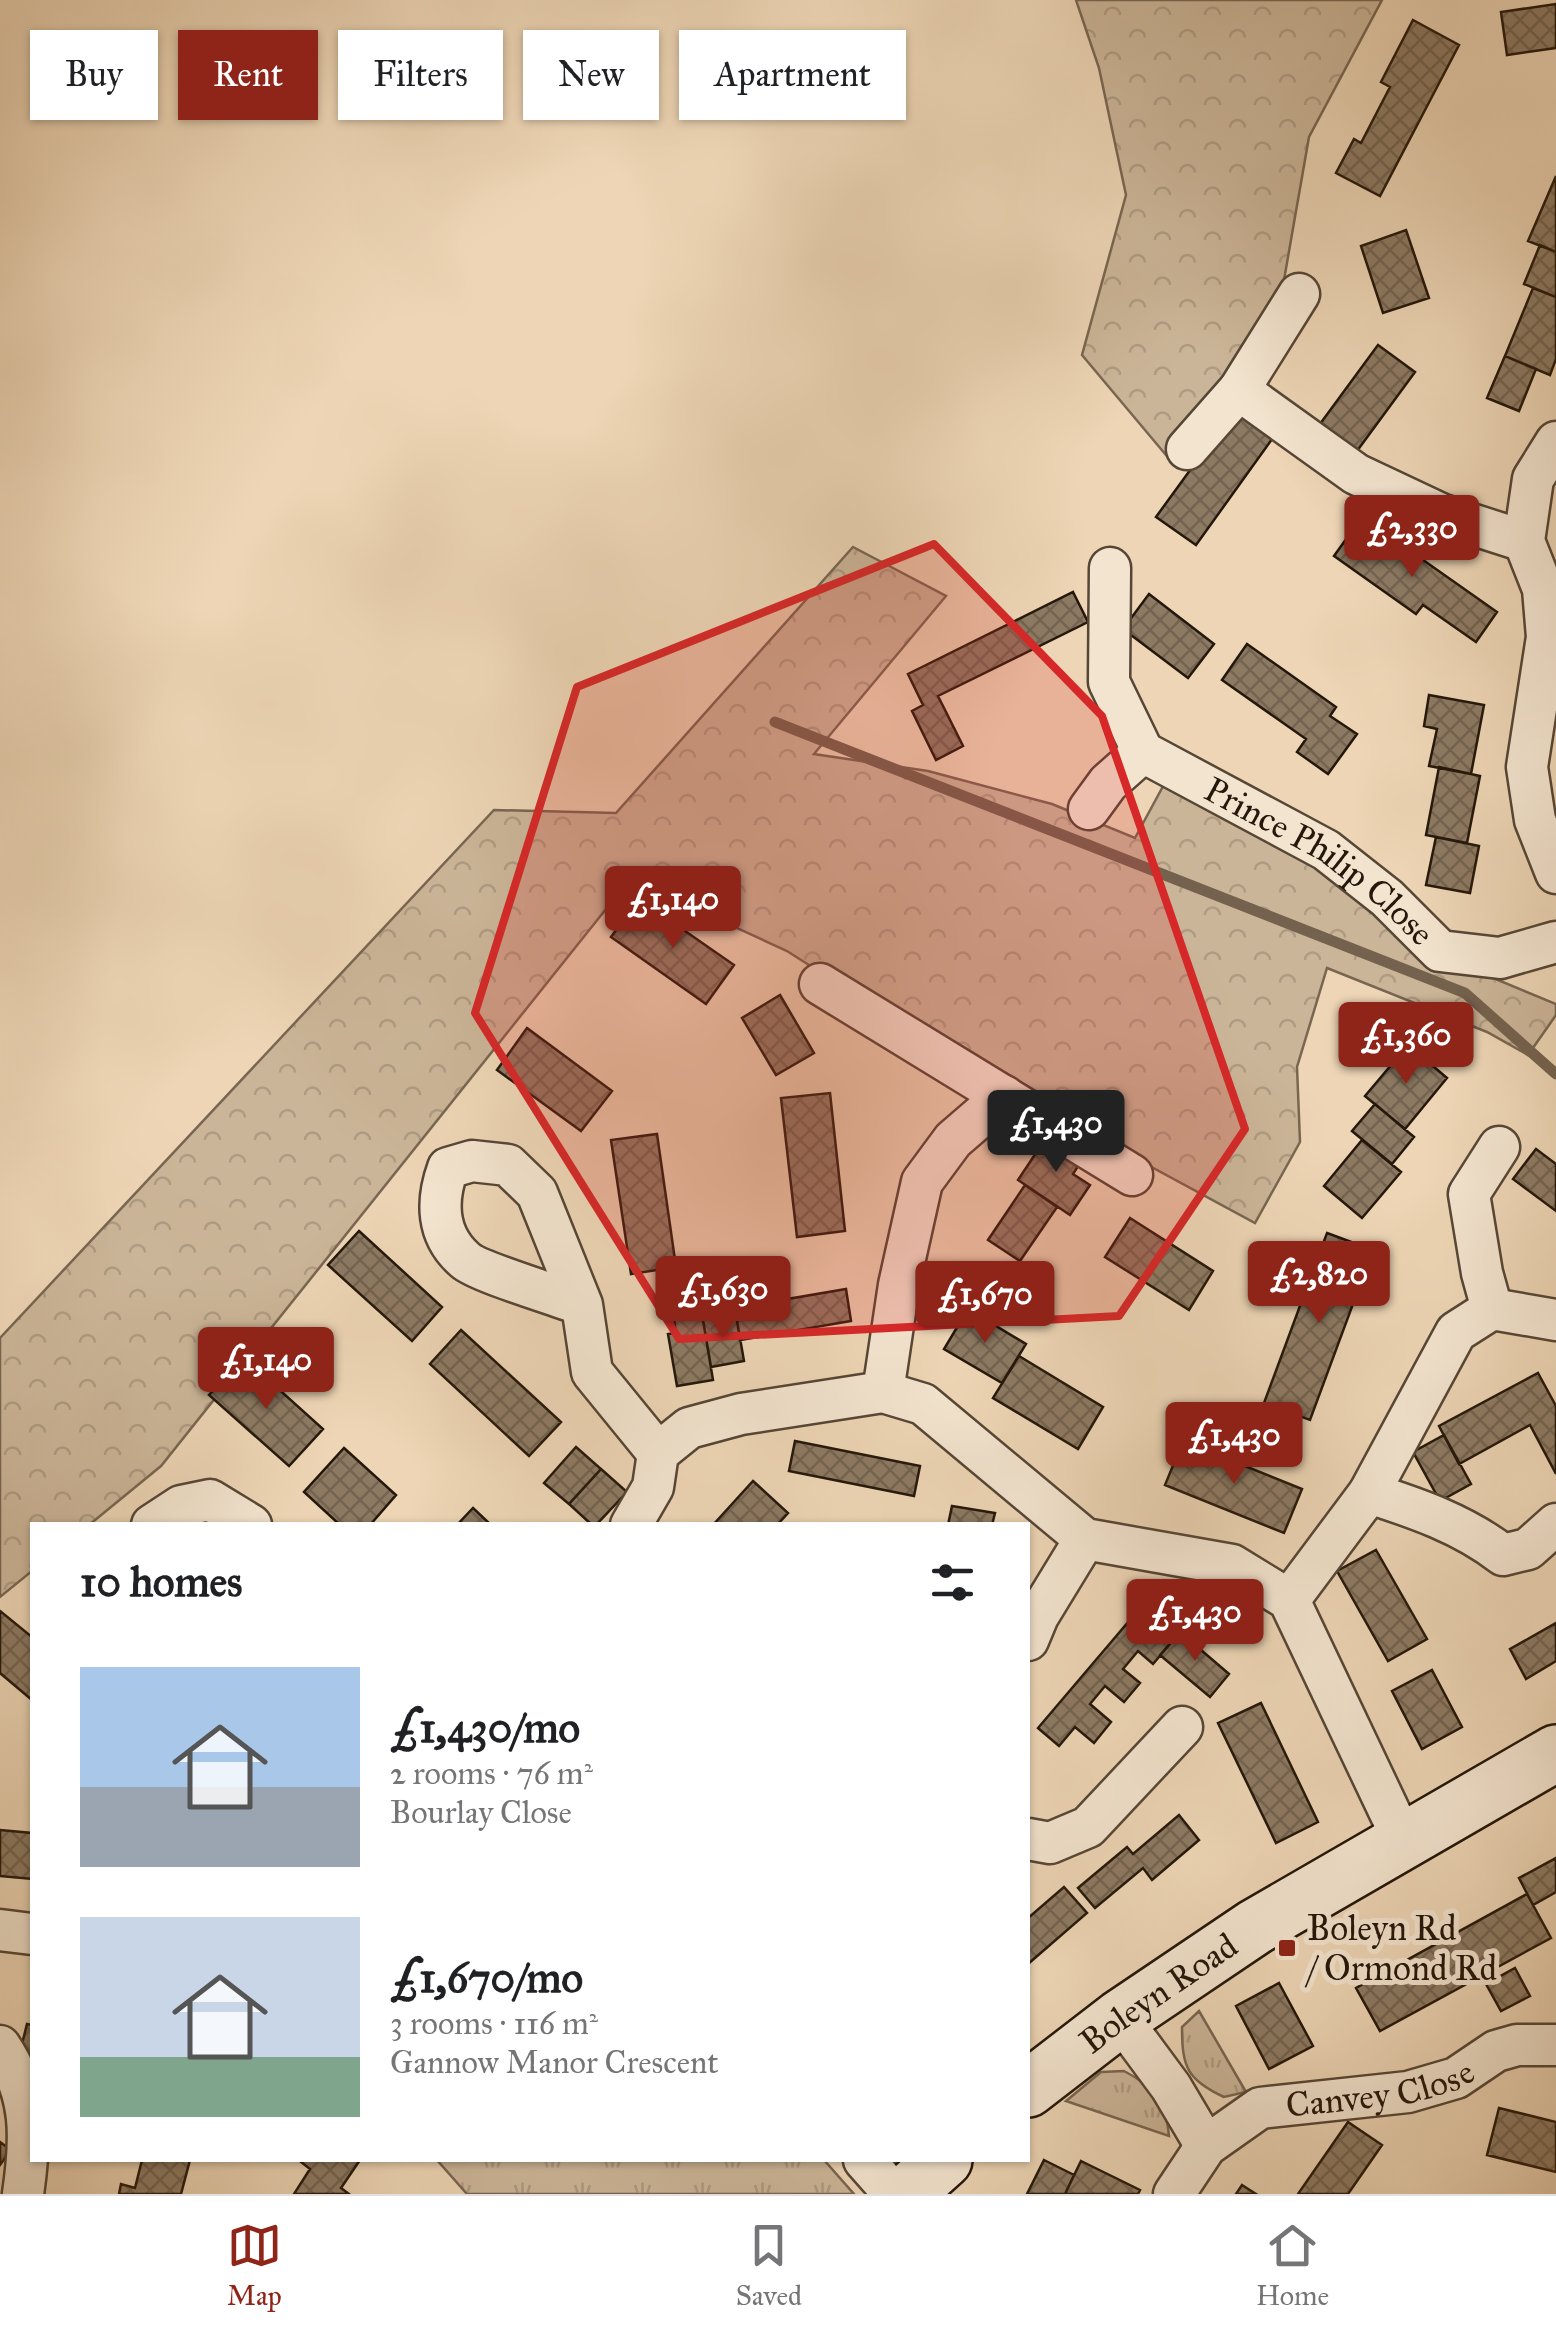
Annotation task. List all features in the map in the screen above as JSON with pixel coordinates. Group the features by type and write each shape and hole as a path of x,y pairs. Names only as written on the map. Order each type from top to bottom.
{"street":[{"path":"1187,449 1239,390 1300,294"},
{"path":"1239,390 1356,474 1443,515 1524,541"},
{"path":"1556,442 1533,478 1524,541 1543,589 1547,637 1527,767 1535,820 1556,873"},
{"path":"1089,809 1108,784 1142,752 1109,682 1110,568"},
{"name":"Prince Philip Close","path":"1142,752 1326,850 1386,898 1440,951 1500,958 1556,942"},
{"path":"820,984 1132,1175"},
{"path":"883,1392 899,1285 922,1182 954,1140 1004,1096"},
{"path":"1492,1309 1469,1194 1499,1147"},
{"path":"582,1304 592,1372 658,1454"},
{"path":"1289,1600 1369,1493 1456,1332 1492,1309 1556,1320"},
{"path":"633,1522 653,1487 658,1454 689,1428 741,1414 883,1392 924,1404 1084,1539 1232,1565 1289,1600 1403,1840"},
{"path":"1369,1493 1422,1510 1481,1538 1503,1554 1528,1549 1556,1524"},
{"path":"156,1522 180,1506 210,1500 246,1522"},
{"path":"1030,1635 1084,1539"},
{"path":"1030,1839 1050,1844 1088,1827 1182,1727"},
{"name":"Boleyn Road","path":"1030,2087 1120,2018 1256,1928 1556,1753"},
{"path":"0,1930 30,1934"},
{"path":"1120,2018 1170,2086 1206,2146 1174,2194"},
{"name":"Canvey Close","path":"1206,2146 1260,2108 1408,2092 1456,2078 1496,2051 1517,2045 1556,2045"},
{"path":"0,2046 14,2066 30,2118 23,2194"},
{"path":"866,2162 894,2194"},
{"path":"906,2194 942,2162"}],"highlighted area":[{"path":"934,544 1102,716 1245,1129 1119,1316 679,1339 475,1013 577,687"}],"green space":[{"path":"1076,0 1382,0 1309,137 1281,297 1171,461 1082,355 1126,195 1099,68"},
{"path":"853,547 946,596 814,754 928,771 1052,804 1135,838 1167,779 1321,866 1435,954 1556,1004 1556,1015 1528,1055 1487,1032 1327,968 1297,1067 1300,1142 1255,1223 978,1073 787,951 630,879 161,1466 93,1522 30,1522 30,1573 0,1597 0,1338 494,810 616,813"},
{"path":"1199,2011 1246,2092 1224,2097 1202,2085 1189,2071 1182,2027"},
{"path":"1124,2071 1156,2097 1169,2136 1066,2101 1101,2072"},
{"path":"439,2162 826,2162 854,2194 467,2194"}],"building":[{"path":"1556,4 1556,48 1507,55 1501,12"},
{"path":"1413,20 1459,45 1380,196 1336,173 1354,139 1361,143 1390,87 1381,82"},
{"path":"1556,176 1556,252 1528,241"},
{"path":"1406,230 1429,298 1383,313 1361,246"},
{"path":"1540,245 1556,252 1556,297 1524,284"},
{"path":"1533,288 1556,297 1556,359 1550,375 1505,356"},
{"path":"1378,345 1415,372 1357,451 1320,424"},
{"path":"1505,356 1536,369 1519,411 1487,398"},
{"path":"1236,407 1275,435 1196,545 1156,517"},
{"path":"1362,517 1497,612 1476,642 1423,605 1416,614 1334,556"},
{"path":"1073,592 1088,622 938,696 963,746 936,760 912,711 923,705 908,674"},
{"path":"1149,594 1214,644 1188,678 1123,629"},
{"path":"1247,644 1336,707 1330,716 1357,734 1328,774 1297,752 1306,739 1222,680"},
{"path":"1429,695 1484,705 1471,774 1429,766 1437,729 1424,726"},
{"path":"1439,767 1480,776 1467,843 1426,835"},
{"path":"1436,837 1479,846 1470,893 1426,885"},
{"path":"639,899 734,965 706,1004 611,937"},
{"path":"780,995 814,1053 776,1075 742,1018"},
{"path":"527,1028 612,1091 581,1131 497,1070"},
{"path":"1408,1045 1447,1078 1405,1129 1365,1096"},
{"path":"830,1093 845,1231 797,1237 781,1098"},
{"path":"1375,1104 1414,1137 1392,1164 1352,1131"},
{"path":"657,1134 676,1267 631,1274 611,1140"},
{"path":"1048,1135 1083,1158 1073,1174 1090,1185 1070,1215 1018,1180"},
{"path":"1362,1140 1401,1172 1362,1218 1324,1186"},
{"path":"1536,1149 1556,1164 1556,1211 1513,1179"},
{"path":"1025,1185 1057,1207 1020,1261 988,1240"},
{"path":"1130,1218 1213,1271 1189,1310 1105,1257"},
{"path":"359,1231 442,1307 412,1341 328,1265"},
{"path":"1327,1233 1373,1250 1310,1420 1264,1403"},
{"path":"846,1289 851,1321 740,1340 735,1308"},
{"path":"968,1309 1026,1344 1002,1383 944,1349"},
{"path":"702,1314 713,1380 677,1386 668,1334 676,1333 674,1319"},
{"path":"736,1315 744,1361 711,1367 703,1320"},
{"path":"461,1330 561,1422 529,1456 430,1364"},
{"path":"1019,1356 1103,1407 1078,1449 993,1398"},
{"path":"243,1357 323,1429 289,1466 209,1395"},
{"path":"1538,1373 1556,1406 1556,1474 1530,1425 1459,1464 1439,1426"},
{"path":"1444,1435 1471,1484 1440,1501 1413,1452"},
{"path":"795,1441 920,1466 914,1496 789,1471"},
{"path":"1183,1441 1302,1489 1284,1533 1165,1485"},
{"path":"576,1447 601,1469 569,1504 544,1483"},
{"path":"344,1448 396,1495 373,1522 337,1522 304,1492"},
{"path":"601,1469 627,1492 599,1522 589,1522 569,1504"},
{"path":"753,1481 788,1513 780,1522 716,1522"},
{"path":"952,1506 995,1513 993,1522 949,1522"},
{"path":"473,1508 488,1522 460,1522"},
{"path":"1376,1550 1427,1639 1388,1661 1337,1571"},
{"path":"0,1611 30,1635 30,1698 0,1673"},
{"path":"1135,1614 1170,1644 1153,1664 1138,1651 1123,1669 1140,1683 1124,1702 1105,1686 1090,1704 1111,1722 1094,1743 1075,1727 1059,1746 1038,1728"},
{"path":"1556,1623 1556,1661 1526,1679 1510,1649"},
{"path":"1180,1632 1229,1674 1210,1697 1160,1655"},
{"path":"1432,1670 1462,1727 1422,1749 1392,1691"},
{"path":"1261,1703 1318,1822 1276,1843 1218,1723"},
{"path":"1179,1815 1199,1840 1152,1880 1143,1868 1095,1908 1078,1888 1127,1847 1133,1854"},
{"path":"0,1830 30,1833 30,1879 0,1876"},
{"path":"1556,1858 1556,1892 1533,1905 1519,1878"},
{"path":"1064,1887 1087,1913 1030,1962 1030,1916"},
{"path":"1527,1894 1551,1938 1380,2031 1356,1988"},
{"path":"1515,1968 1530,1996 1501,2011 1486,1984"},
{"path":"1279,1983 1313,2046 1269,2069 1236,2006"},
{"path":"27,2024 30,2025 30,2054 20,2052"},
{"path":"1499,2108 1556,2122 1556,2172 1487,2155"},
{"path":"1348,2122 1382,2145 1348,2194 1298,2194"},
{"path":"0,2142 11,2150 0,2165"},
{"path":"1044,2160 1074,2175 1065,2194 1027,2194"},
{"path":"1081,2161 1140,2190 1138,2194 1065,2194"},
{"path":"142,2162 189,2162 181,2194 119,2194 121,2184 135,2188"},
{"path":"301,2162 359,2162 341,2188 349,2194 294,2194 310,2169"},
{"path":"1242,2185 1256,2194 1236,2194"}],"waterway":[{"path":"775,722 1465,993 1556,1074"}],"place":[{"name":"Boleyn Rd / Ormond Rd","path":"1287,1948"}]}
